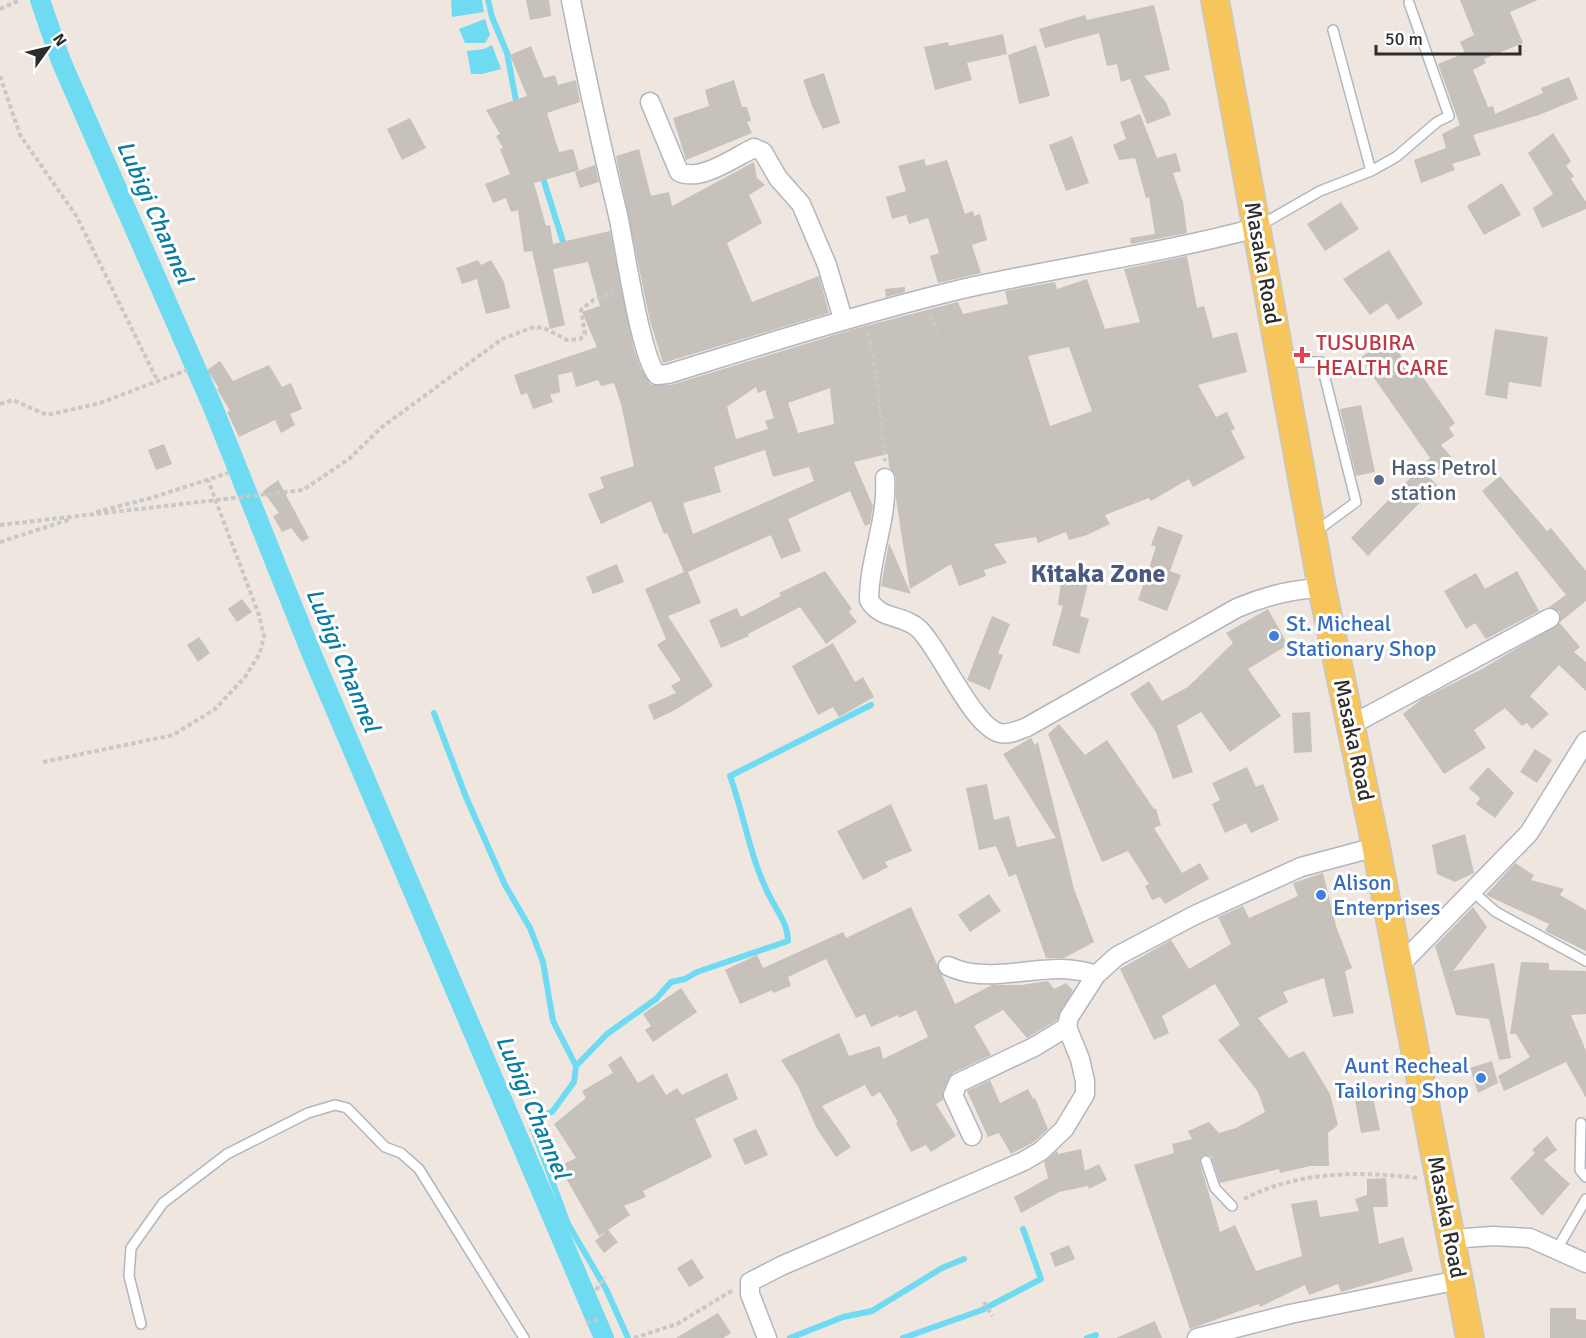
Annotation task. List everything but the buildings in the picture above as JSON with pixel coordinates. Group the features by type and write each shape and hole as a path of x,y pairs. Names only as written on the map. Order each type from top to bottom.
{"main road":[{"name":"Masaka Road","path":"1215,0 1322,588 1376,847 1470,1338"}],"street":[{"path":"571,0 592,113 651,365 657,375 662,376 843,319 963,289 1210,240 1256,228"},
{"path":"650,102 679,172 687,175 697,174 754,148 763,153 778,178 801,204 827,265 843,319"},
{"path":"885,478 885,510 875,547 869,600 878,612 918,628 978,714 992,729 1003,733 1027,727 1237,608 1264,596 1298,589 1322,588"},
{"path":"1351,725 1550,618"},
{"path":"1399,966 1529,833 1586,741"},
{"path":"972,1136 953,1095 958,1083 1034,1047 1067,1027 1078,999 1096,975 1117,956 1256,886 1301,867 1376,847"},
{"path":"948,966 970,973 1001,974 1060,968 1082,970 1096,975"},
{"path":"767,1338 750,1294 750,1282 781,1266 1024,1161 1041,1151 1064,1129 1085,1094 1085,1081 1080,1059 1067,1027"},
{"path":"1450,1239 1530,1238 1586,1263"},
{"path":"1197,1338 1290,1314 1459,1280"}],"lane":[{"path":"1256,228 1320,191 1371,171 1396,157 1437,122 1449,116 1409,3"},
{"path":"1334,30 1371,171"},
{"path":"1281,362 1321,362 1356,502 1312,535"},
{"path":"1473,892 1496,912 1586,961"},
{"path":"141,1324 129,1276 131,1248 163,1203 227,1154 308,1113 335,1105 347,1108 385,1147 401,1153 419,1168 524,1338"},
{"path":"1581,1123 1580,1170 1586,1177"},
{"path":"1206,1161 1215,1188 1232,1206"},
{"path":"1557,1250 1586,1199"}],"path":[{"path":"0,9 20,0"},
{"path":"0,76 20,135 77,217 157,380"},
{"path":"0,525 303,490 349,459 382,427 502,339 534,327 544,328 567,340 580,339 585,334 581,310 586,305 632,287"},
{"path":"865,314 876,372 885,478"},
{"path":"0,404 13,400 47,415 100,403 188,370"},
{"path":"0,542 228,474"},
{"path":"43,762 173,735 215,709 255,664 264,636 259,615 208,480"},
{"path":"1232,1206 1268,1187 1325,1174 1366,1174 1439,1181"},
{"path":"596,1290 605,1277"},
{"path":"635,1338 677,1324 713,1300 750,1282"},
{"path":"984,1302 992,1316"},
{"path":"586,1323 600,1319"}],"water":[{"path":"451,0 482,0 484,12 452,17"},
{"path":"485,19 490,35 485,43 465,43 459,29"},
{"path":"492,45 501,69 482,74 471,74 467,51 484,49"}],"waterway":[{"name":"Lubigi Channel","path":"40,0 61,61 212,405 313,657 604,1338"},
{"path":"488,0 492,17 507,53 517,106"},
{"path":"542,175 564,245"},
{"path":"576,1066 607,1034 656,999 671,982 788,941 784,924 758,869 730,776 871,705"},
{"path":"434,713 466,797 505,885 530,928 543,962 553,1021 576,1066 574,1082 552,1112 537,1117 532,1127 568,1224 606,1289 628,1338"},
{"path":"903,1338 982,1310 1041,1279 1023,1229"},
{"path":"790,1338 843,1317 872,1311 942,1268 964,1259"},
{"path":"1087,1338 1096,1335"}],"place":[{"name":"TUSUBIRA HEALTH CARE","path":"1302,355"},
{"name":"Hass Petrol station","path":"1379,480"},
{"name":"St. Micheal Stationary Shop","path":"1274,636"},
{"name":"Alison Enterprises","path":"1321,895"},
{"name":"Aunt Recheal Tailoring Shop","path":"1481,1078"}],"district":[{"name":"Kitaka Zone","path":"1098,574"}]}
